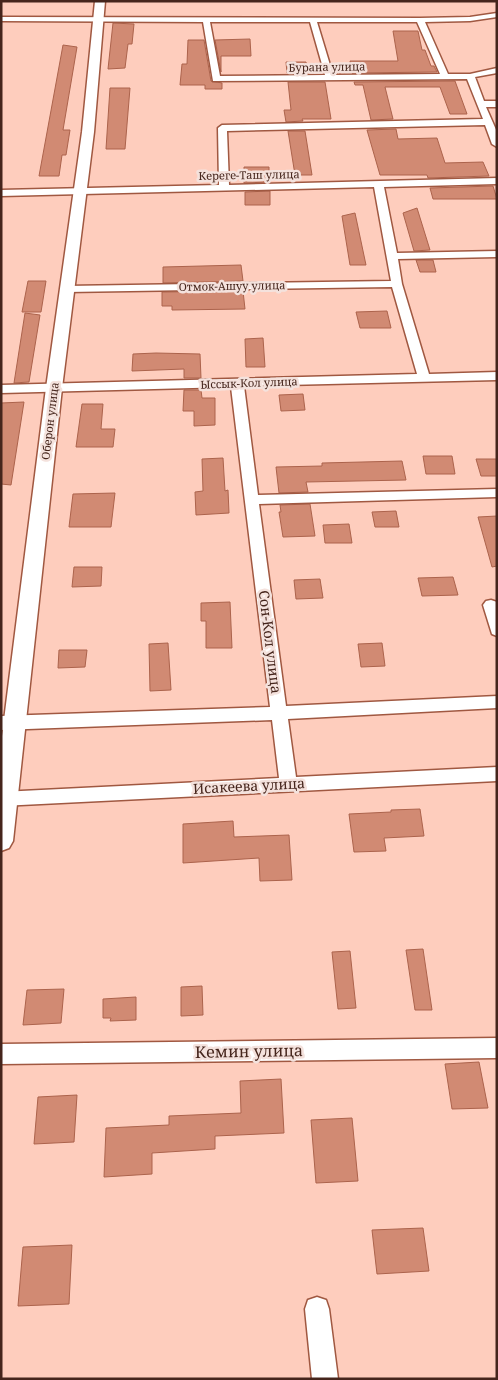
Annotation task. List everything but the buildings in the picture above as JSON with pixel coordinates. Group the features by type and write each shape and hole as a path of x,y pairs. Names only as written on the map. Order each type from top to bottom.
{"street":[{"name":"Оберон улица","path":"1,841 8,723 88,132 100,1"},
{"path":"1,20 420,20 470,19 497,15"},
{"name":"Бурана улица","path":"206,20 216,79 445,77 470,76 497,70"},
{"path":"420,20 445,77"},
{"path":"313,21 330,78"},
{"path":"470,76 497,144"},
{"path":"480,104 497,104"},
{"path":"224,187 222,128 487,122"},
{"name":"Кереге-Таш улица","path":"1,193 224,187 379,186 497,181"},
{"path":"379,186 397,284 424,378"},
{"path":"393,256 497,254"},
{"name":"Отмок-Ашуу улица","path":"67,289 397,284"},
{"name":"Ыссык-Кол улица","path":"1,389 497,376"},
{"name":"Сон-Кол улица","path":"237,383 288,783"},
{"path":"252,500 497,493"},
{"path":"491,605 497,630"},
{"path":"8,723 279,713 497,702"},
{"name":"Исакеева улица","path":"4,799 288,783 497,774"},
{"name":"Кемин улица","path":"1,1054 497,1048"},
{"path":"317,1308 325,1379"}]}
